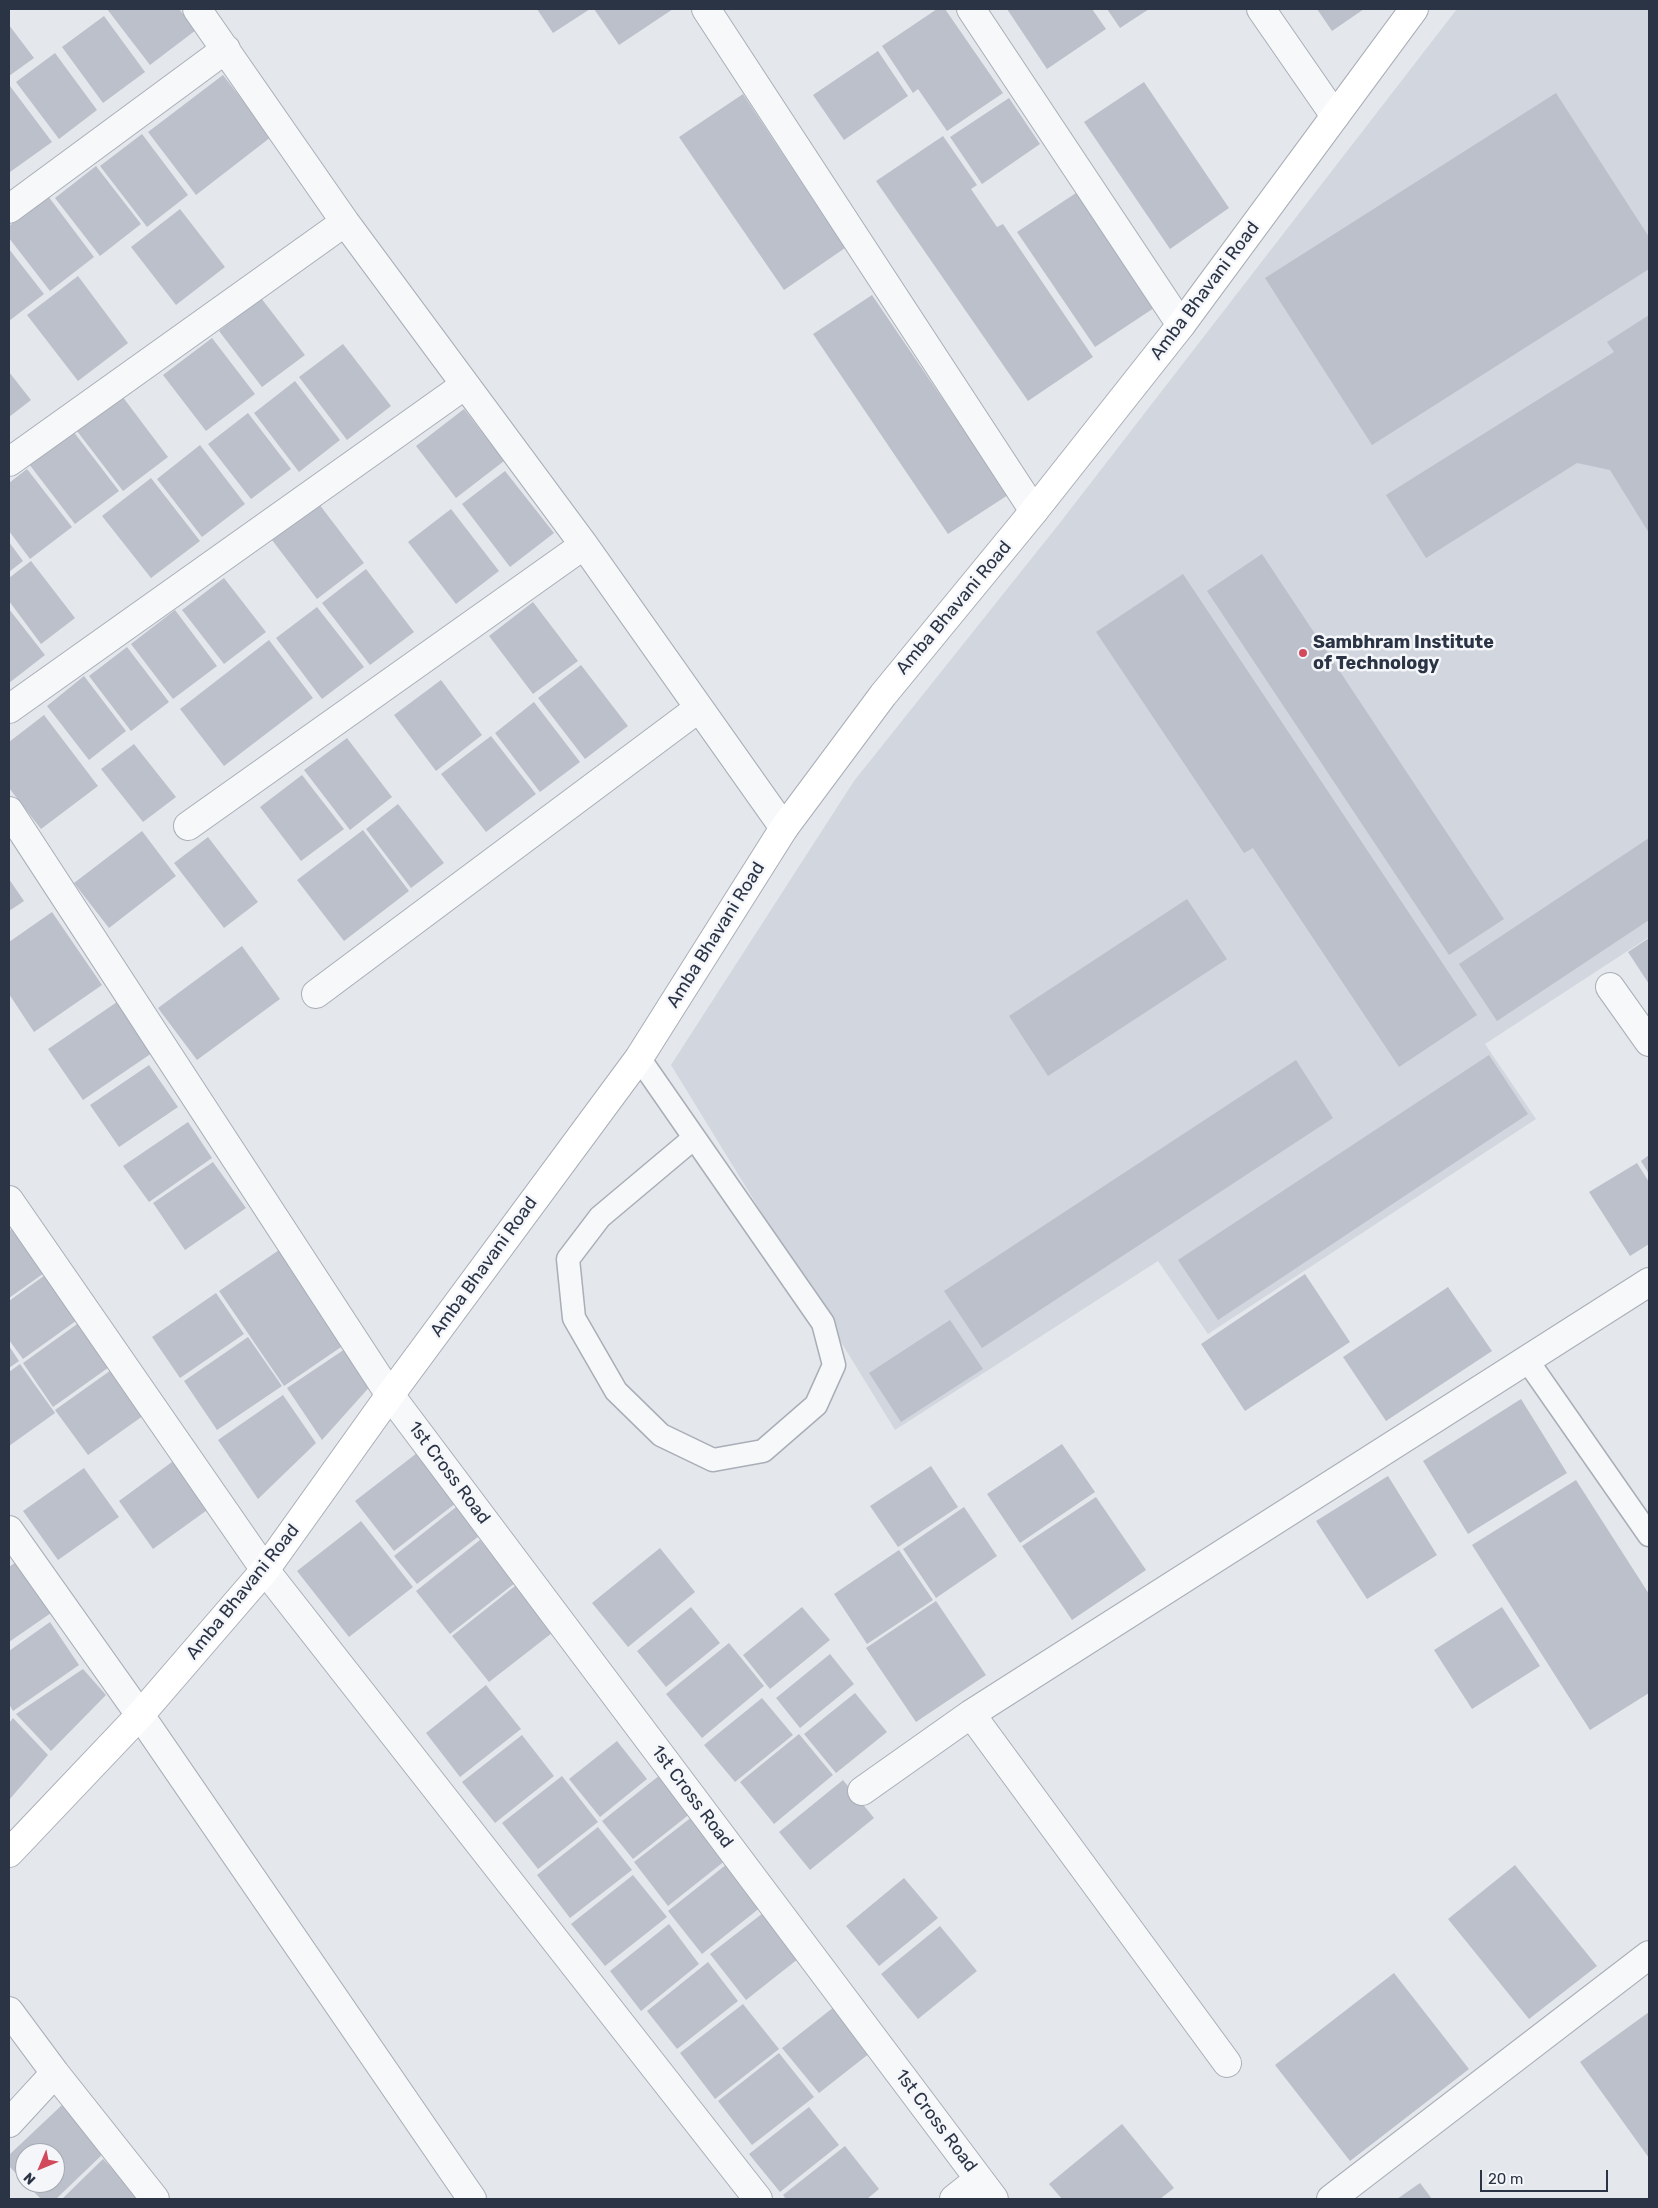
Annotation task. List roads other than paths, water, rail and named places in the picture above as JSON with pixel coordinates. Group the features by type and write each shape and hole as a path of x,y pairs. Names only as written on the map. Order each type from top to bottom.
{"street":[{"path":"197,9 345,222 584,545 784,828"},
{"path":"706,9 1034,511"},
{"path":"971,9 1181,326"},
{"path":"1261,9 1335,116"},
{"name":"Amba Bhavani Road","path":"9,1853 140,1715 265,1570 390,1395 639,1058 784,828 882,695 1034,511 1181,326 1414,9"},
{"path":"9,209 226,49"},
{"path":"9,462 345,222"},
{"path":"9,708 465,386"},
{"path":"188,826 584,545"},
{"path":"316,994 699,708"},
{"name":"1st Cross Road","path":"9,811 390,1395 987,2189"},
{"path":"1610,987 1646,1033"},
{"path":"9,1200 265,1570 758,2199"},
{"path":"862,1790 971,1714 1649,1282"},
{"path":"9,1530 140,1715 472,2199"},
{"path":"971,1714 1227,2062"},
{"path":"1331,2199 1649,1955"},
{"path":"9,2011 55,2073 156,2199"},
{"path":"9,2123 55,2073"},
{"path":"954,2199 987,2189"}],"lane":[{"path":"639,1058 823,1323 834,1365 816,1405 763,1451 713,1460 661,1435 616,1391 574,1318 568,1259 600,1217 694,1138"},
{"path":"1526,1360 1649,1535"}],"place":[{"name":"Sambhram Institute of Technology","path":"1303,653"}]}
